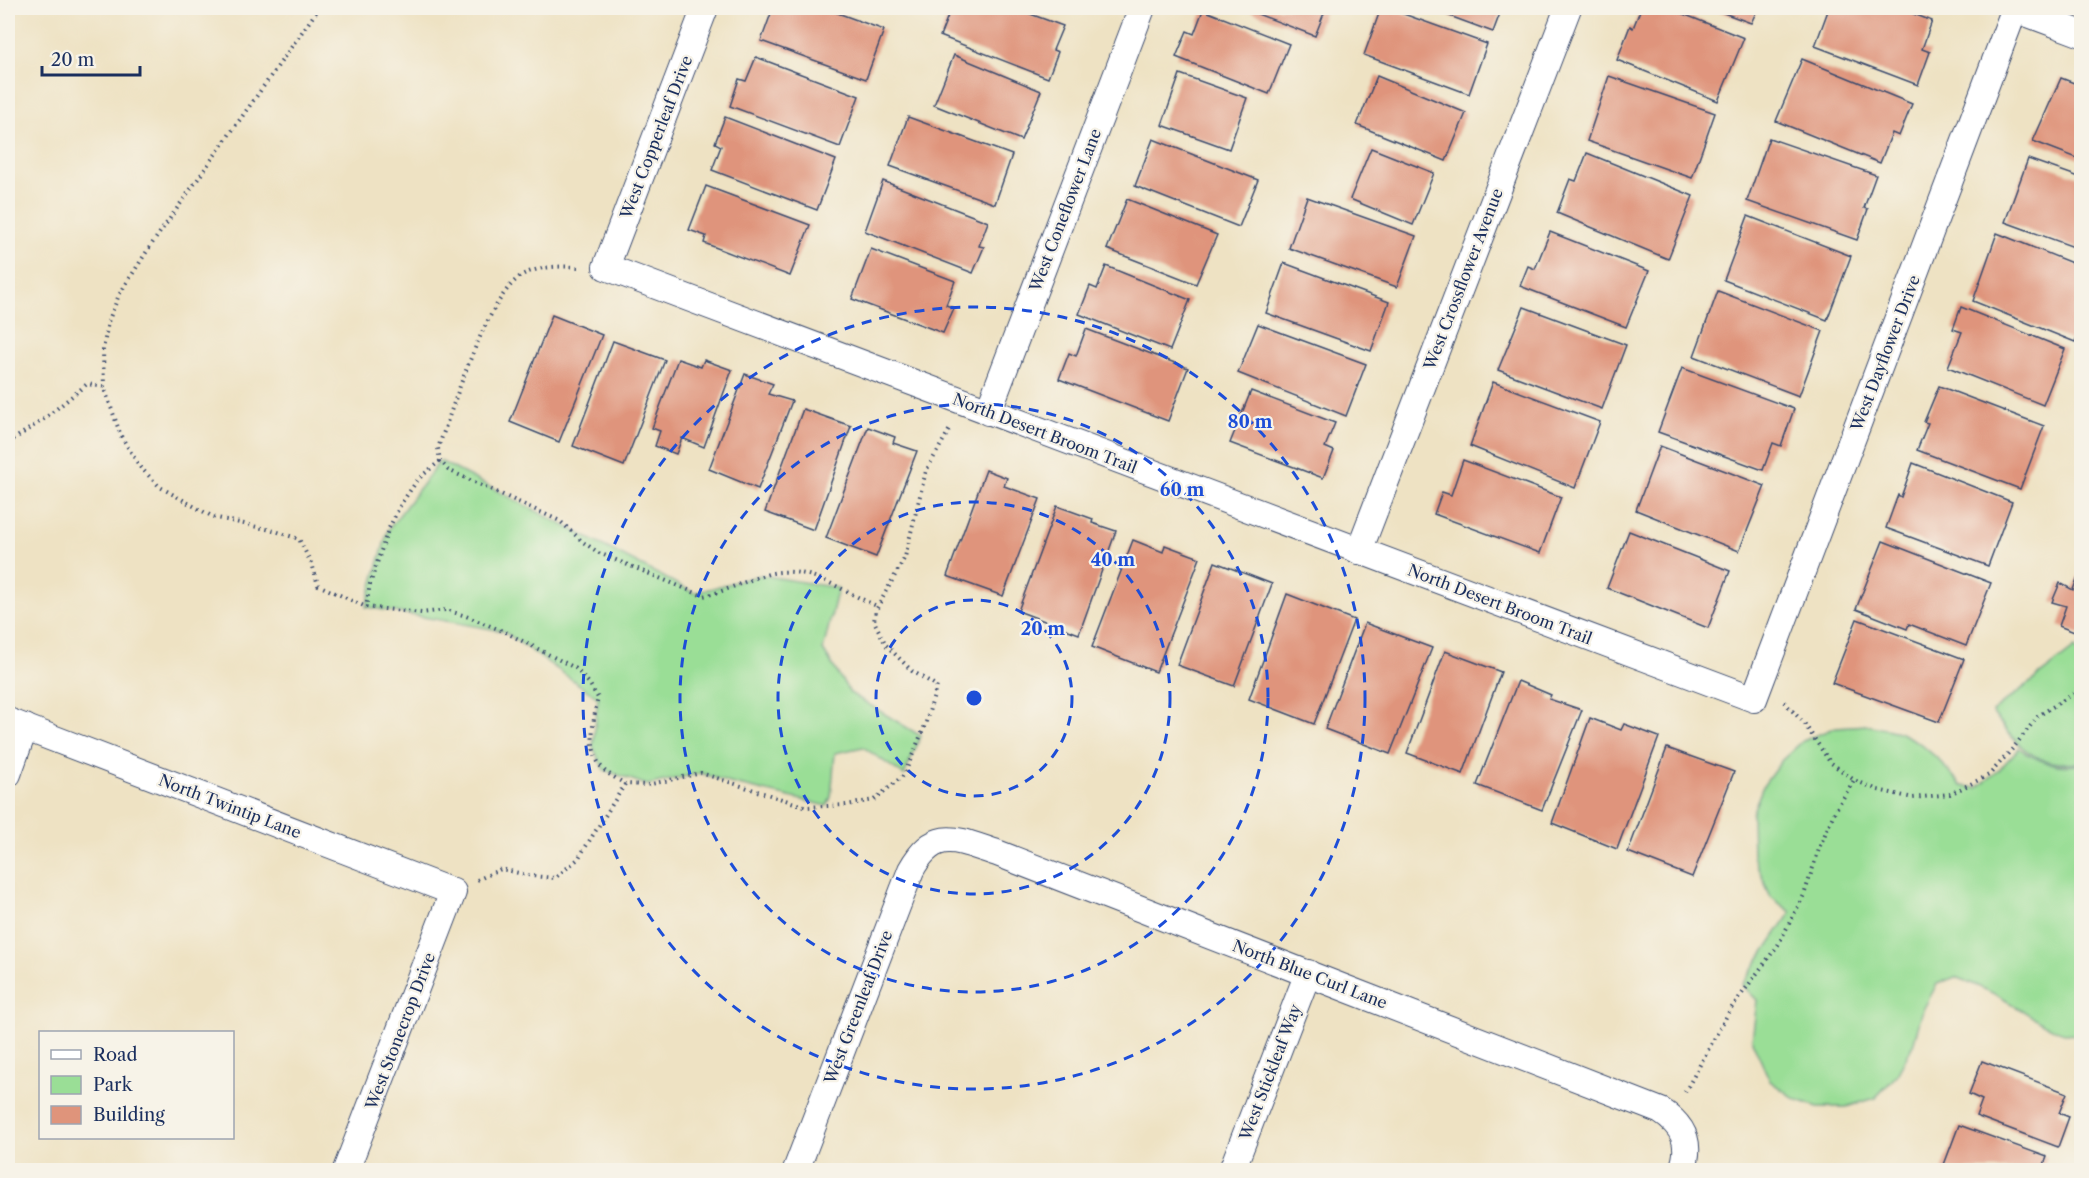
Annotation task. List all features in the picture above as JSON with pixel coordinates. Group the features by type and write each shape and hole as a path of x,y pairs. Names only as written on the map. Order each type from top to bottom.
{"street":[{"name":"West Copperleaf Drive","path":"606,267 705,8"},
{"name":"West Coneflower Lane","path":"988,412 1142,8"},
{"name":"West Crossflower Avenue","path":"1359,551 1568,8"},
{"path":"2015,8 2082,34"},
{"name":"West Dayflower Drive","path":"1754,699 2015,8"},
{"name":"North Desert Broom Trail","path":"606,267 1754,699"},
{"path":"8,774 16,724"},
{"name":"North Twintip Lane","path":"16,724 453,892"},
{"name":"North Blue Curl Lane","path":"927,848 940,840 958,840 978,847 1661,1110 1677,1125"},
{"name":"West Greenleaf Drive","path":"796,1170 911,870 927,848"},
{"name":"West Stonecrop Drive","path":"346,1170 453,892"},
{"name":"West Stickleaf Way","path":"1232,1170 1308,974"},
{"path":"1677,1125 1688,1146 1682,1170"}],"path":[{"path":"319,8 155,239 119,295 108,322 103,350 104,387 122,436 140,467 160,487 213,517 275,531 299,539 313,567 318,585 366,608 422,614 446,610 466,616 503,631 575,668 589,683 598,698 592,747 604,770 625,784 647,785 701,773 807,807 846,805 874,800 903,775 924,728 937,686 912,671 886,645 874,621 878,606 904,557 926,471 964,402"},
{"path":"606,267 558,266 538,269 524,274 508,287 476,346 438,448 440,461 448,470 560,521 599,553 704,596 717,594 761,575 777,571 813,575 878,606"},
{"path":"8,443 87,384 104,387"},
{"path":"366,608 370,584 388,530 400,504 418,479 440,461"},
{"path":"1784,702 1804,723 1830,762 1854,780 1878,790 1913,798 1950,794 1989,775 2037,716 2076,692 2082,691"},
{"path":"1677,1125 1730,1010 1778,945 1804,895 1820,846 1834,813 1854,780"},
{"path":"453,892 501,869 532,876 555,878 578,860 625,784"}],"green space":[{"path":"440,461 694,593 761,575 838,588 823,650 850,693 921,736 904,775 863,747 835,753 831,797 827,806 730,783 701,773 647,785 604,770 593,747 598,698 503,631 366,607 388,530"},
{"path":"2075,648 2081,656 2081,762 2070,764 2051,762 2040,759 2022,747 1992,712"},
{"path":"1867,725 1899,732 1918,742 1937,758 1962,786 1977,788 1998,771 2019,748 2048,763 2081,764 2081,1035 2072,1035 2053,1029 1997,995 1955,977 1937,984 1923,1010 1913,1045 1897,1075 1875,1098 1846,1107 1818,1107 1795,1099 1770,1081 1752,1041 1757,1000 1742,985 1791,912 1771,897 1753,856 1752,814 1763,786 1782,760 1803,741 1836,727"}],"building":[{"path":"773,8 824,8 884,30 866,79 761,41"},
{"path":"951,8 1014,8 1063,26 1053,50 1058,52 1048,78 940,36"},
{"path":"1242,8 1326,8 1315,36"},
{"path":"1381,8 1387,8 1487,44 1469,94 1364,55"},
{"path":"1428,8 1502,8 1493,32"},
{"path":"1641,8 1668,8 1744,38 1718,101 1617,60 1630,26 1633,28"},
{"path":"1710,8 1758,8 1751,23"},
{"path":"1829,8 1898,8 1932,21 1922,49 1930,52 1918,85 1815,46"},
{"path":"1203,10 1289,44 1269,94 1176,57 1187,31 1194,34"},
{"path":"954,55 1041,91 1021,140 934,105"},
{"path":"756,57 859,96 840,147 730,106 739,79 746,81"},
{"path":"1802,59 1912,104 1899,136 1892,133 1880,163 1776,121"},
{"path":"1180,74 1247,98 1229,149 1162,125"},
{"path":"1377,76 1466,113 1446,161 1357,125"},
{"path":"1609,76 1715,113 1692,178 1587,141"},
{"path":"2061,78 2082,86 2082,160 2033,141"},
{"path":"725,117 836,160 817,210 712,170 721,146 715,143"},
{"path":"908,117 1012,155 995,204 890,166"},
{"path":"1769,138 1876,175 1864,208 1868,209 1857,240 1747,201"},
{"path":"1153,139 1258,180 1239,227 1135,186"},
{"path":"1371,148 1434,173 1413,225 1350,199"},
{"path":"1587,153 1693,196 1668,259 1557,213 1570,179 1576,181"},
{"path":"2028,159 2082,178 2082,250 2005,222"},
{"path":"883,181 988,222 979,246 984,247 973,273 865,231"},
{"path":"706,186 810,225 790,276 704,243 706,236 689,230"},
{"path":"1307,197 1416,236 1397,287 1289,248"},
{"path":"1127,199 1217,235 1196,284 1107,249"},
{"path":"1748,216 1851,256 1827,320 1724,280"},
{"path":"1550,232 1649,271 1626,327 1520,286 1528,266 1535,269"},
{"path":"1997,233 2082,267 2082,325 2075,342 1973,301"},
{"path":"871,249 955,281 946,305 954,308 943,333 852,299"},
{"path":"1284,263 1389,302 1371,351 1266,313"},
{"path":"1106,266 1190,300 1170,350 1079,314 1090,286 1097,289"},
{"path":"1718,291 1823,331 1799,396 1694,356"},
{"path":"1524,307 1626,345 1602,409 1498,370"},
{"path":"1961,307 2065,349 2043,405 1948,367 1962,332 1953,329"},
{"path":"552,315 602,335 559,442 510,422"},
{"path":"1258,324 1366,364 1346,416 1238,373"},
{"path":"1086,329 1188,368 1168,421 1059,379 1069,353 1076,356"},
{"path":"613,341 665,360 624,466 573,446"},
{"path":"678,359 701,367 704,360 732,370 704,447 682,438 676,454 655,446 660,431 652,428"},
{"path":"1682,368 1794,409 1781,446 1773,443 1763,470 1658,432"},
{"path":"745,374 773,384 768,394 792,401 758,489 709,469"},
{"path":"1493,382 1600,422 1575,488 1470,446"},
{"path":"1939,386 2044,426 2020,489 1917,450 1928,423 1924,422"},
{"path":"1251,391 1335,423 1325,447 1334,451 1323,478 1230,443"},
{"path":"803,409 851,426 814,530 765,512"},
{"path":"868,427 895,437 893,443 917,451 876,557 826,538"},
{"path":"1660,446 1765,486 1739,551 1636,510"},
{"path":"1463,460 1561,497 1540,553 1434,514 1442,492 1451,495"},
{"path":"1913,463 2012,502 1988,566 1886,528 1898,495 1901,497"},
{"path":"986,470 1007,478 1004,486 1040,499 1003,596 947,576"},
{"path":"1057,506 1093,519 1092,523 1116,531 1079,634 1018,611"},
{"path":"1629,531 1730,571 1708,628 1607,588"},
{"path":"1133,540 1163,552 1165,545 1200,558 1156,672 1092,647"},
{"path":"1883,541 1991,583 1966,646 1909,624 1907,629 1856,609"},
{"path":"1215,562 1272,584 1234,686 1177,665"},
{"path":"2081,568 2082,635 2059,626 2066,606 2052,602 2060,583 2073,590"},
{"path":"1287,594 1354,620 1314,724 1249,699"},
{"path":"1857,619 1964,659 1939,722 1832,683"},
{"path":"1365,623 1432,648 1390,754 1325,729"},
{"path":"1445,651 1501,672 1463,774 1407,753"},
{"path":"1518,681 1551,695 1549,699 1582,710 1542,810 1477,785"},
{"path":"1590,718 1621,730 1624,724 1659,737 1617,849 1552,823"},
{"path":"1667,748 1734,772 1692,877 1628,852"},
{"path":"1982,1061 2067,1093 2059,1113 2069,1117 2058,1147 1976,1116 1982,1100 1969,1094"},
{"path":"1959,1125 2047,1157 2042,1170 1942,1170"}]}
